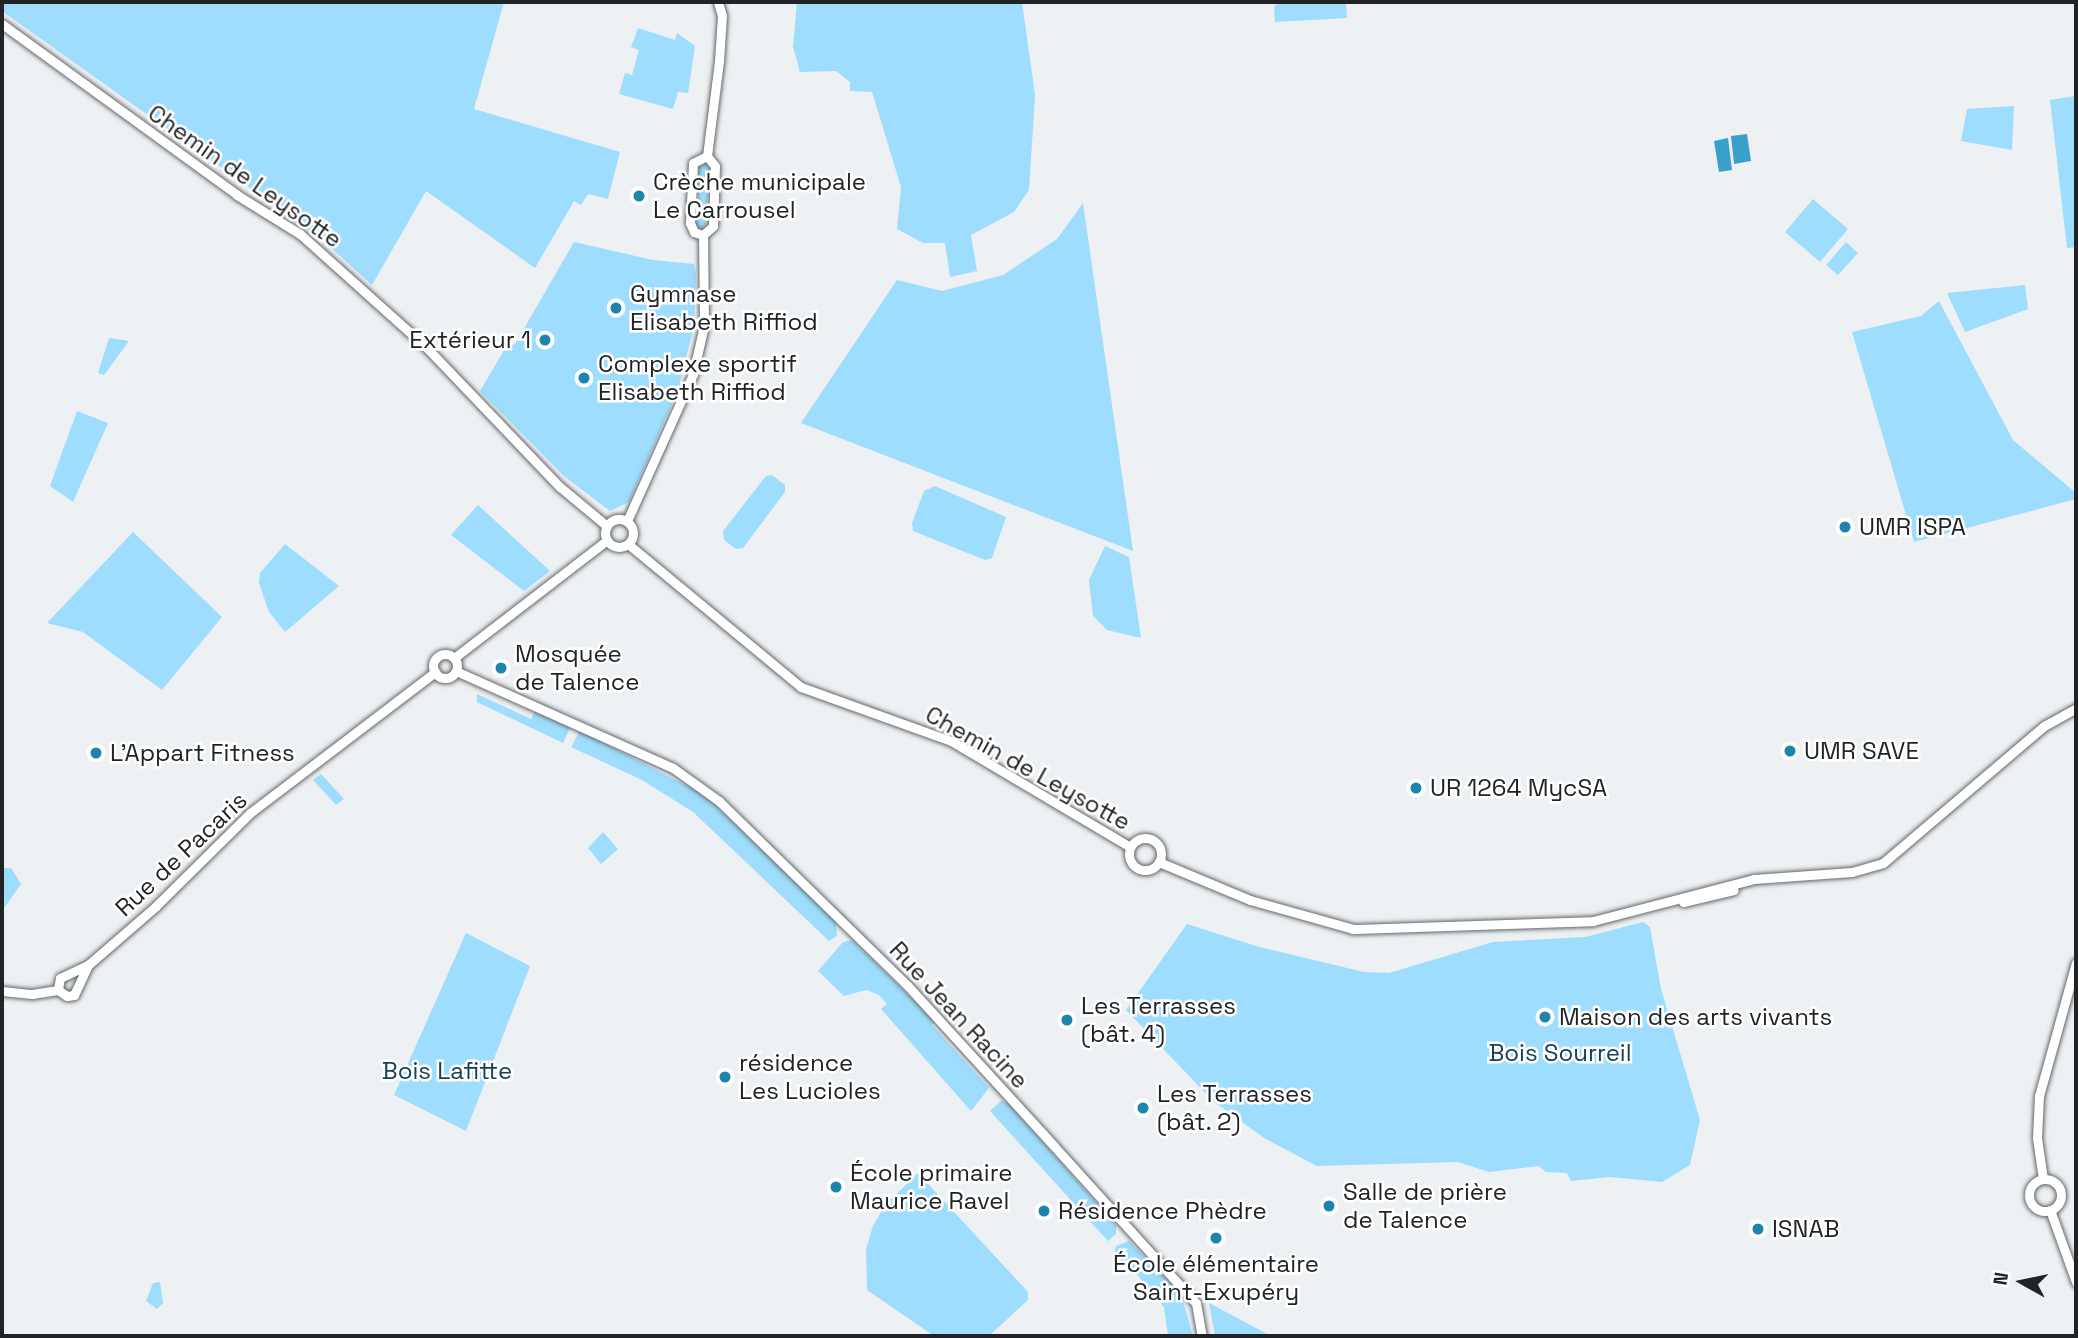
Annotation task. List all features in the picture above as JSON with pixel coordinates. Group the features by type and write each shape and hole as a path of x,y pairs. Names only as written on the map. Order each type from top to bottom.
{"street":[{"path":"627,521 698,356 705,301 703,235 713,226 715,166 707,156 719,61 722,16 718,2"},
{"name":"Chemin de Leysotte","path":"2,24 320,250 426,348 560,487 607,526"},
{"name":"Chemin de Leysotte","path":"2,31 31,44"},
{"path":"703,235 691,227 693,163 707,156"},
{"path":"619,519 627,521 633,533 628,544 619,547 607,540 607,526 619,519"},
{"path":"435,672 447,677 456,671 454,658 607,540"},
{"name":"Chemin de Leysotte","path":"628,544 801,687 951,741 1130,847"},
{"name":"Rue de Pacaris","path":"67,974 88,965 187,877 250,813 435,672 439,656 454,658"},
{"name":"Rue Jean Racine","path":"456,671 673,768 719,801 908,986 1198,1308 1202,1336"},
{"path":"1159,862 1250,900 1353,929 1581,922 1812,875 1852,872 1891,859 2044,726 2076,708"},
{"path":"1138,839 1153,840 1161,852 1159,862 1148,870 1138,869 1129,857 1130,847 1138,839"},
{"path":"2043,1179 2037,1138 2039,1096 2076,963"},
{"name":"Rue de Pacaris","path":"79,986 88,965"},
{"path":"2,990 32,994 58,989 70,996 79,986 76,978 67,974 60,978 58,989"},
{"path":"2043,1179 2052,1180 2061,1191 2058,1204 2050,1210 2040,1210 2030,1199 2033,1186 2043,1179"},
{"path":"2050,1210 2076,1282"}],"green space":[{"path":"2,2 504,2 474,109 620,152 608,199 588,194 581,205 574,201 535,268 426,191 372,285 320,238 2,11"},
{"path":"797,2 1022,2 1035,95 1029,190 1014,212 971,235 977,271 950,277 945,243 923,243 897,229 901,187 872,92 850,91 850,82 836,71 800,72 793,47"},
{"path":"1282,2 1346,2 1347,18 1275,22 1274,6"},
{"path":"638,28 675,40 677,33 695,46 688,93 678,92 673,109 619,94 625,73 632,75 639,50 631,47"},
{"path":"2076,96 2076,247 2067,248 2050,100"},
{"path":"2014,106 2012,150 1961,141 1967,109"},
{"path":"705,161 709,168 706,225 702,230 694,225 699,202 697,167"},
{"path":"1813,199 1848,229 1820,262 1785,232"},
{"path":"1083,203 1133,551 801,423 897,280 942,291 1003,275 1057,239"},
{"name":"Complexe sportif Elisabeth Riffiod","path":"574,242 653,260 694,264 696,276 694,326 678,390 629,502 610,511 564,476 480,391 506,347 515,344"},
{"path":"1846,242 1858,253 1838,275 1826,265"},
{"path":"2025,285 2028,309 1965,332 1947,293"},
{"path":"1939,301 2013,440 2076,493 2076,499 1914,542 1852,332 1921,316"},
{"path":"109,338 129,341 104,375 98,373"},
{"path":"77,411 108,423 73,502 50,486"},
{"path":"772,475 785,485 785,492 743,548 736,549 724,540 723,531 766,476"},
{"path":"935,486 1006,517 992,558 985,560 913,531 912,523 924,491"},
{"path":"478,505 550,571 524,591 451,535"},
{"path":"133,532 222,617 162,690 83,632 47,623"},
{"path":"285,544 339,586 285,632 269,612 259,583 260,573"},
{"path":"1105,546 1129,557 1141,638 1107,630 1093,616 1089,580"},
{"path":"477,694 531,719 535,711 570,728 563,743 477,702"},
{"path":"580,731 703,794 836,921 837,936 829,941 693,812 642,780 571,747"},
{"path":"321,774 344,799 336,805 313,780"},
{"path":"603,832 618,849 601,864 588,848"},
{"path":"2,868 11,868 21,884 2,911"},
{"name":"Bois Sourreil","path":"1643,922 1650,927 1661,989 1700,1120 1690,1165 1662,1182 1610,1177 1571,1181 1567,1173 1546,1172 1539,1166 1489,1172 1458,1162 1317,1166 1264,1138 1213,1101 1126,1010 1187,924 1259,947 1364,972 1389,973 1493,942 1585,937"},
{"name":"Bois Lafitte","path":"466,933 530,966 466,1131 394,1095"},
{"path":"852,940 936,1022 932,1025 989,1088 971,1111 881,1009 887,1004 879,995 866,990 844,996 818,971 843,942"},
{"path":"1001,1101 1008,1103 1116,1225 1116,1234 1108,1241 990,1111"},
{"path":"918,1173 1028,1292 1028,1300 989,1336 934,1336 867,1290 866,1249 873,1226 885,1205"},
{"path":"1129,1241 1181,1294 1193,1336 1168,1336 1164,1307 1129,1265 1125,1267 1114,1255 1116,1246"},
{"path":"160,1282 163,1303 157,1309 146,1301 153,1283"},
{"path":"1209,1303 1271,1336 1215,1336"}],"shaded area":[{"path":"1747,134 1751,161 1734,164 1731,136"},
{"path":"1728,138 1732,170 1719,172 1714,141"}],"place":[{"name":"Crèche municipale Le Carrousel","path":"639,196"},
{"name":"Gymnase Elisabeth Riffiod","path":"616,308"},
{"name":"Extérieur 1","path":"545,340"},
{"name":"Complexe sportif Elisabeth Riffiod","path":"584,378"},
{"name":"UMR ISPA","path":"1845,527"},
{"name":"Mosquée de Talence","path":"501,668"},
{"name":"UMR SAVE","path":"1790,751"},
{"name":"L'Appart Fitness","path":"96,753"},
{"name":"UR 1264 MycSA","path":"1416,788"},
{"name":"Maison des arts vivants","path":"1545,1017"},
{"name":"Les Terrasses (bât. 4)","path":"1067,1020"},
{"name":"résidence Les Lucioles","path":"725,1077"},
{"name":"Les Terrasses (bât. 2)","path":"1143,1108"},
{"name":"École primaire Maurice Ravel","path":"836,1187"},
{"name":"Salle de prière de Talence","path":"1329,1206"},
{"name":"Résidence Phèdre","path":"1044,1211"},
{"name":"ISNAB","path":"1758,1229"},
{"name":"École élémentaire Saint-Exupéry","path":"1216,1238"}]}
